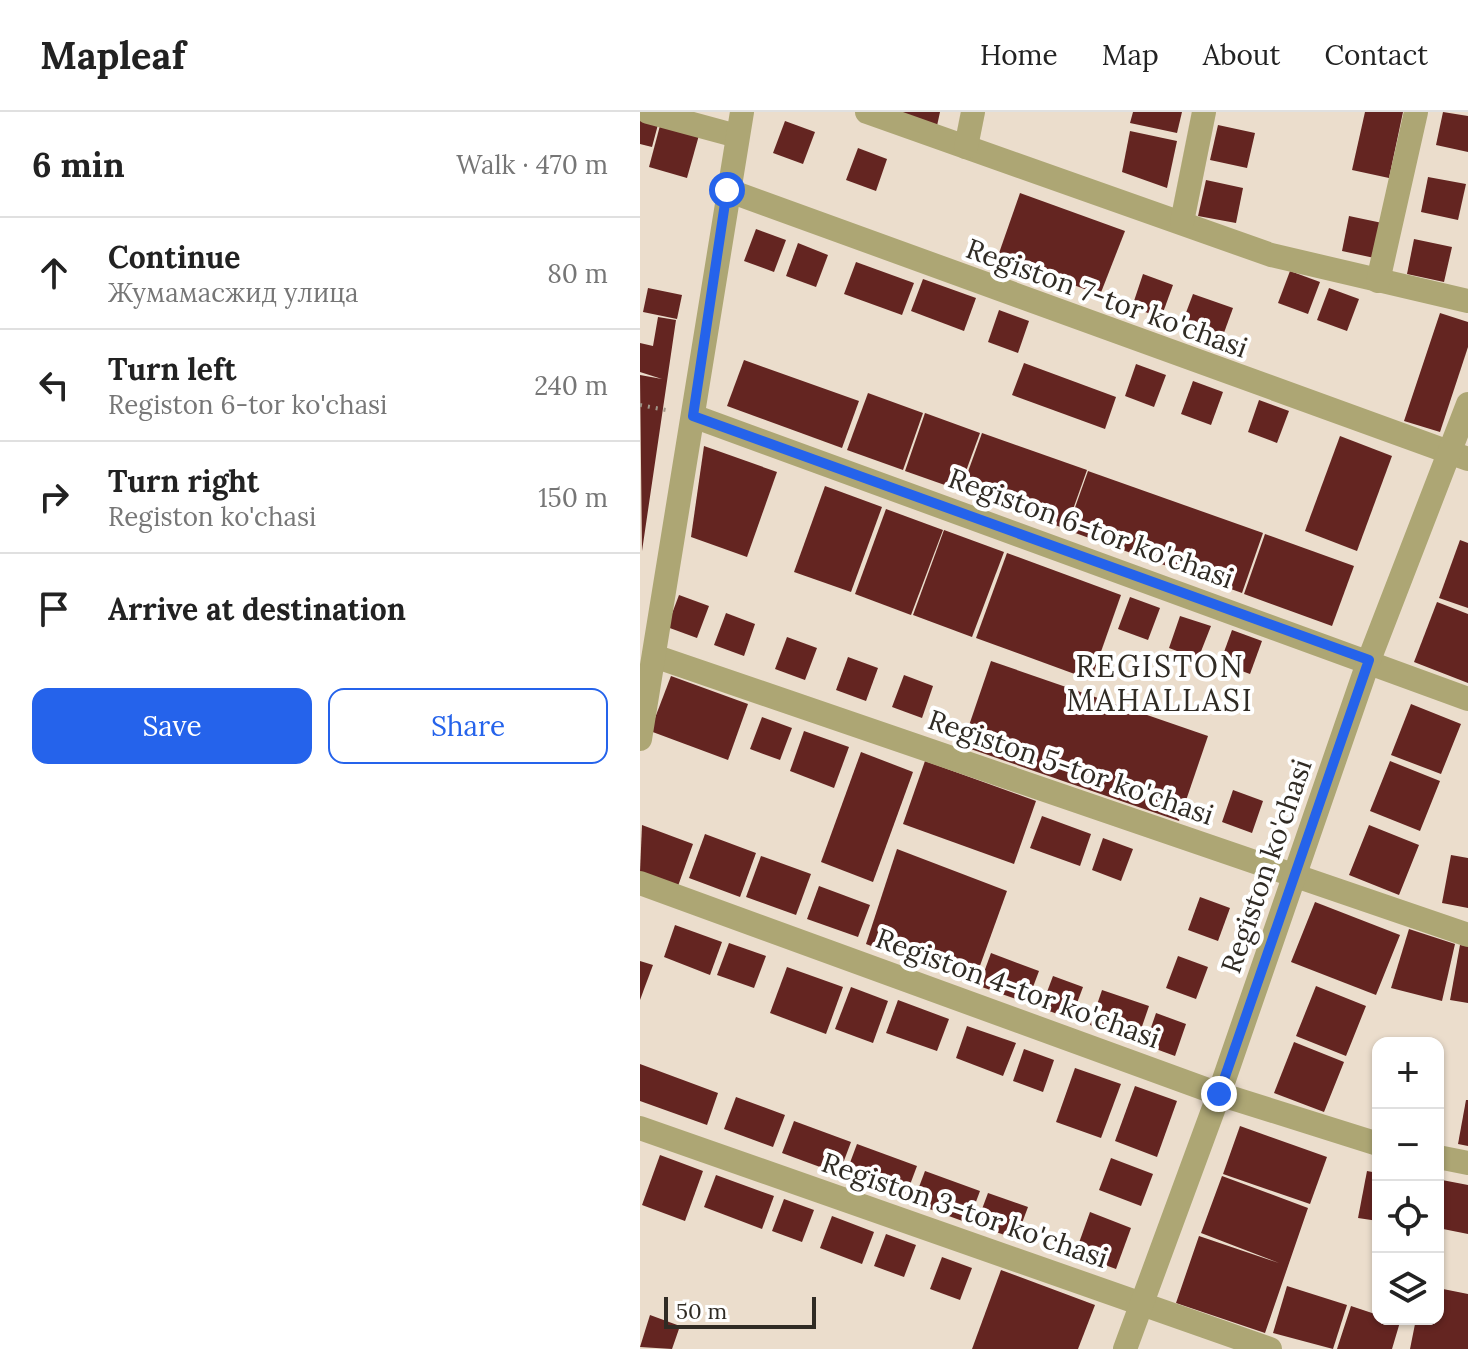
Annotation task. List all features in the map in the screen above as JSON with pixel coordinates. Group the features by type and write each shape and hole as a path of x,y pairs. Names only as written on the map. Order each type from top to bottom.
{"street":[{"path":"640,739 739,124 648,112"},
{"path":"867,112 1271,255 1468,301"},
{"path":"966,147 973,112"},
{"path":"1182,222 1204,112"},
{"path":"1378,281 1416,112"},
{"name":"Registon 7-tor ko'chasi","path":"727,190 1458,457"},
{"name":"Registon ko'chasi","path":"1125,1349 1219,1094 1369,660 1458,457 1468,404"},
{"name":"Registon 6-tor ko'chasi","path":"693,416 1369,660 1468,699"},
{"name":"Registon 5-tor ko'chasi","path":"654,656 1468,935"},
{"name":"Registon 4-tor ko'chasi","path":"640,883 1219,1094 1372,1142"},
{"name":"Registon 3-tor ko'chasi","path":"640,1128 1270,1349"},
{"path":"1444,1158 1468,1163"}],"path":[{"path":"640,405 693,416"}],"building":[{"path":"640,112 660,117 652,147 640,144"},
{"path":"866,112 940,112 935,135"},
{"path":"1133,112 1182,112 1177,133 1130,123"},
{"path":"1365,112 1403,112 1389,178 1352,170"},
{"path":"1443,112 1468,116 1468,152 1436,145"},
{"path":"662,118 701,128 687,178 649,167"},
{"path":"785,121 815,132 803,164 773,153"},
{"path":"1218,125 1255,133 1247,168 1210,160"},
{"path":"1130,131 1177,141 1167,188 1122,172"},
{"path":"858,148 887,159 876,191 846,180"},
{"path":"1428,177 1466,184 1458,220 1421,212"},
{"path":"1206,180 1243,188 1236,223 1198,216"},
{"path":"1020,193 1125,231 1100,295 998,256"},
{"path":"1349,216 1387,224 1379,259 1342,251"},
{"path":"756,229 786,240 774,272 744,261"},
{"path":"1414,239 1452,247 1444,282 1407,274"},
{"path":"798,243 828,255 816,287 786,276"},
{"path":"856,262 914,283 902,315 844,294"},
{"path":"1290,271 1320,282 1308,314 1278,303"},
{"path":"1143,274 1173,285 1161,318 1132,307"},
{"path":"923,279 976,298 964,331 911,311"},
{"path":"648,288 682,295 677,319 643,312"},
{"path":"1329,288 1359,299 1347,331 1317,320"},
{"path":"1193,294 1233,308 1221,341 1181,326"},
{"path":"999,310 1029,321 1018,353 988,342"},
{"path":"1440,313 1468,322 1468,347 1440,432 1404,421"},
{"path":"658,317 676,320 642,551 640,375 662,379 640,372 640,343 653,346"},
{"path":"744,360 859,401 842,448 727,406"},
{"path":"1024,363 1116,397 1105,429 1012,395"},
{"path":"1136,364 1166,375 1154,407 1125,396"},
{"path":"1193,381 1223,392 1211,425 1181,414"},
{"path":"868,393 923,413 903,470 847,450"},
{"path":"1259,400 1289,411 1277,443 1248,432"},
{"path":"925,413 980,433 959,490 905,471"},
{"path":"982,433 1087,470 1066,529 961,491"},
{"path":"1340,436 1392,456 1357,551 1305,531"},
{"path":"704,446 777,472 747,557 691,537"},
{"path":"1088,471 1263,533 1242,593 1067,530"},
{"path":"825,486 882,507 851,592 794,572"},
{"path":"886,509 943,530 911,615 855,594"},
{"path":"944,530 1004,552 972,637 913,615"},
{"path":"1265,534 1354,566 1332,626 1244,594"},
{"path":"1460,540 1468,543 1468,608 1439,598"},
{"path":"1007,553 1121,595 1091,680 976,638"},
{"path":"679,595 709,606 697,638 667,627"},
{"path":"1130,597 1160,608 1148,640 1118,629"},
{"path":"1437,602 1468,614 1468,683 1414,662"},
{"path":"726,613 755,624 744,656 714,645"},
{"path":"1180,616 1211,626 1198,659 1169,648"},
{"path":"1232,630 1262,641 1250,674 1220,663"},
{"path":"787,637 817,648 805,680 775,669"},
{"path":"848,657 878,668 866,701 836,690"},
{"path":"991,661 1208,736 1179,821 962,746"},
{"path":"904,675 933,686 922,718 892,707"},
{"path":"671,676 748,704 728,760 650,731"},
{"path":"1411,704 1461,724 1441,774 1391,755"},
{"path":"762,717 792,728 780,760 750,749"},
{"path":"804,731 849,747 834,788 790,771"},
{"path":"861,752 913,772 873,882 821,862"},
{"path":"925,761 1036,801 1014,864 903,824"},
{"path":"1390,761 1440,781 1420,831 1370,811"},
{"path":"1233,790 1263,801 1252,833 1222,822"},
{"path":"1042,816 1091,834 1080,866 1030,848"},
{"path":"642,825 693,844 678,886 640,872"},
{"path":"1369,825 1419,845 1399,895 1349,875"},
{"path":"705,834 756,853 740,897 689,878"},
{"path":"1103,838 1133,849 1121,881 1092,870"},
{"path":"897,849 1007,891 973,985 866,944"},
{"path":"1451,855 1468,858 1468,908 1442,903"},
{"path":"761,856 811,874 796,915 746,897"},
{"path":"819,886 870,905 858,937 807,919"},
{"path":"1200,897 1230,908 1218,941 1188,930"},
{"path":"1315,902 1400,935 1376,995 1291,962"},
{"path":"675,925 722,942 710,975 664,957"},
{"path":"1409,929 1455,944 1442,1001 1391,988"},
{"path":"729,943 766,956 754,988 717,975"},
{"path":"1460,945 1468,946 1468,1003 1450,1000"},
{"path":"991,953 1039,971 1027,1003 979,986"},
{"path":"1178,956 1208,967 1196,999 1166,988"},
{"path":"640,961 653,965 640,1000"},
{"path":"787,967 843,987 826,1034 770,1013"},
{"path":"1053,976 1083,987 1071,1019 1041,1008"},
{"path":"1316,986 1366,1006 1346,1056 1296,1036"},
{"path":"851,987 888,1001 873,1043 835,1029"},
{"path":"1102,990 1149,1006 1137,1041 1090,1025"},
{"path":"898,1000 949,1019 937,1051 886,1033"},
{"path":"1156,1013 1186,1024 1175,1056 1145,1045"},
{"path":"967,1026 1016,1043 1003,1076 956,1058"},
{"path":"1294,1042 1344,1062 1324,1112 1274,1093"},
{"path":"1024,1049 1054,1060 1043,1092 1013,1081"},
{"path":"640,1064 718,1093 707,1125 640,1101"},
{"path":"1075,1068 1121,1084 1101,1138 1056,1122"},
{"path":"1135,1086 1177,1101 1157,1157 1115,1141"},
{"path":"736,1097 785,1115 773,1147 724,1129"},
{"path":"1468,1100 1468,1146 1458,1144"},
{"path":"794,1121 851,1142 839,1174 782,1153"},
{"path":"1240,1126 1327,1157 1310,1204 1223,1174"},
{"path":"857,1144 917,1166 905,1198 845,1176"},
{"path":"660,1155 703,1171 685,1221 642,1205"},
{"path":"1111,1158 1153,1174 1141,1206 1099,1190"},
{"path":"925,1171 980,1191 968,1223 913,1203"},
{"path":"1367,1171 1372,1172 1372,1220 1358,1218"},
{"path":"716,1175 774,1196 762,1229 704,1207"},
{"path":"1222,1176 1308,1208 1265,1333 1176,1303 1199,1236 1279,1263 1201,1233"},
{"path":"1444,1180 1468,1185 1468,1234 1444,1229"},
{"path":"988,1193 1028,1207 1016,1239 976,1225"},
{"path":"784,1199 814,1210 802,1242 772,1231"},
{"path":"1090,1212 1131,1228 1116,1269 1075,1254"},
{"path":"832,1216 874,1232 862,1264 820,1248"},
{"path":"886,1234 916,1245 904,1277 874,1266"},
{"path":"942,1257 972,1268 960,1300 930,1289"},
{"path":"1001,1270 1095,1305 1078,1349 972,1349"},
{"path":"1287,1286 1347,1305 1333,1349 1273,1333"},
{"path":"1444,1289 1468,1294 1468,1349 1410,1349 1415,1325 1444,1325"},
{"path":"1351,1306 1372,1313 1372,1325 1399,1325 1392,1349 1337,1349"},
{"path":"650,1315 680,1326 672,1349 640,1347"}],"district":[{"name":"REGISTON MAHALLASI","path":"1160,684"}],"route":[{"path":"727,190 693,416 1369,660 1219,1094"}]}
